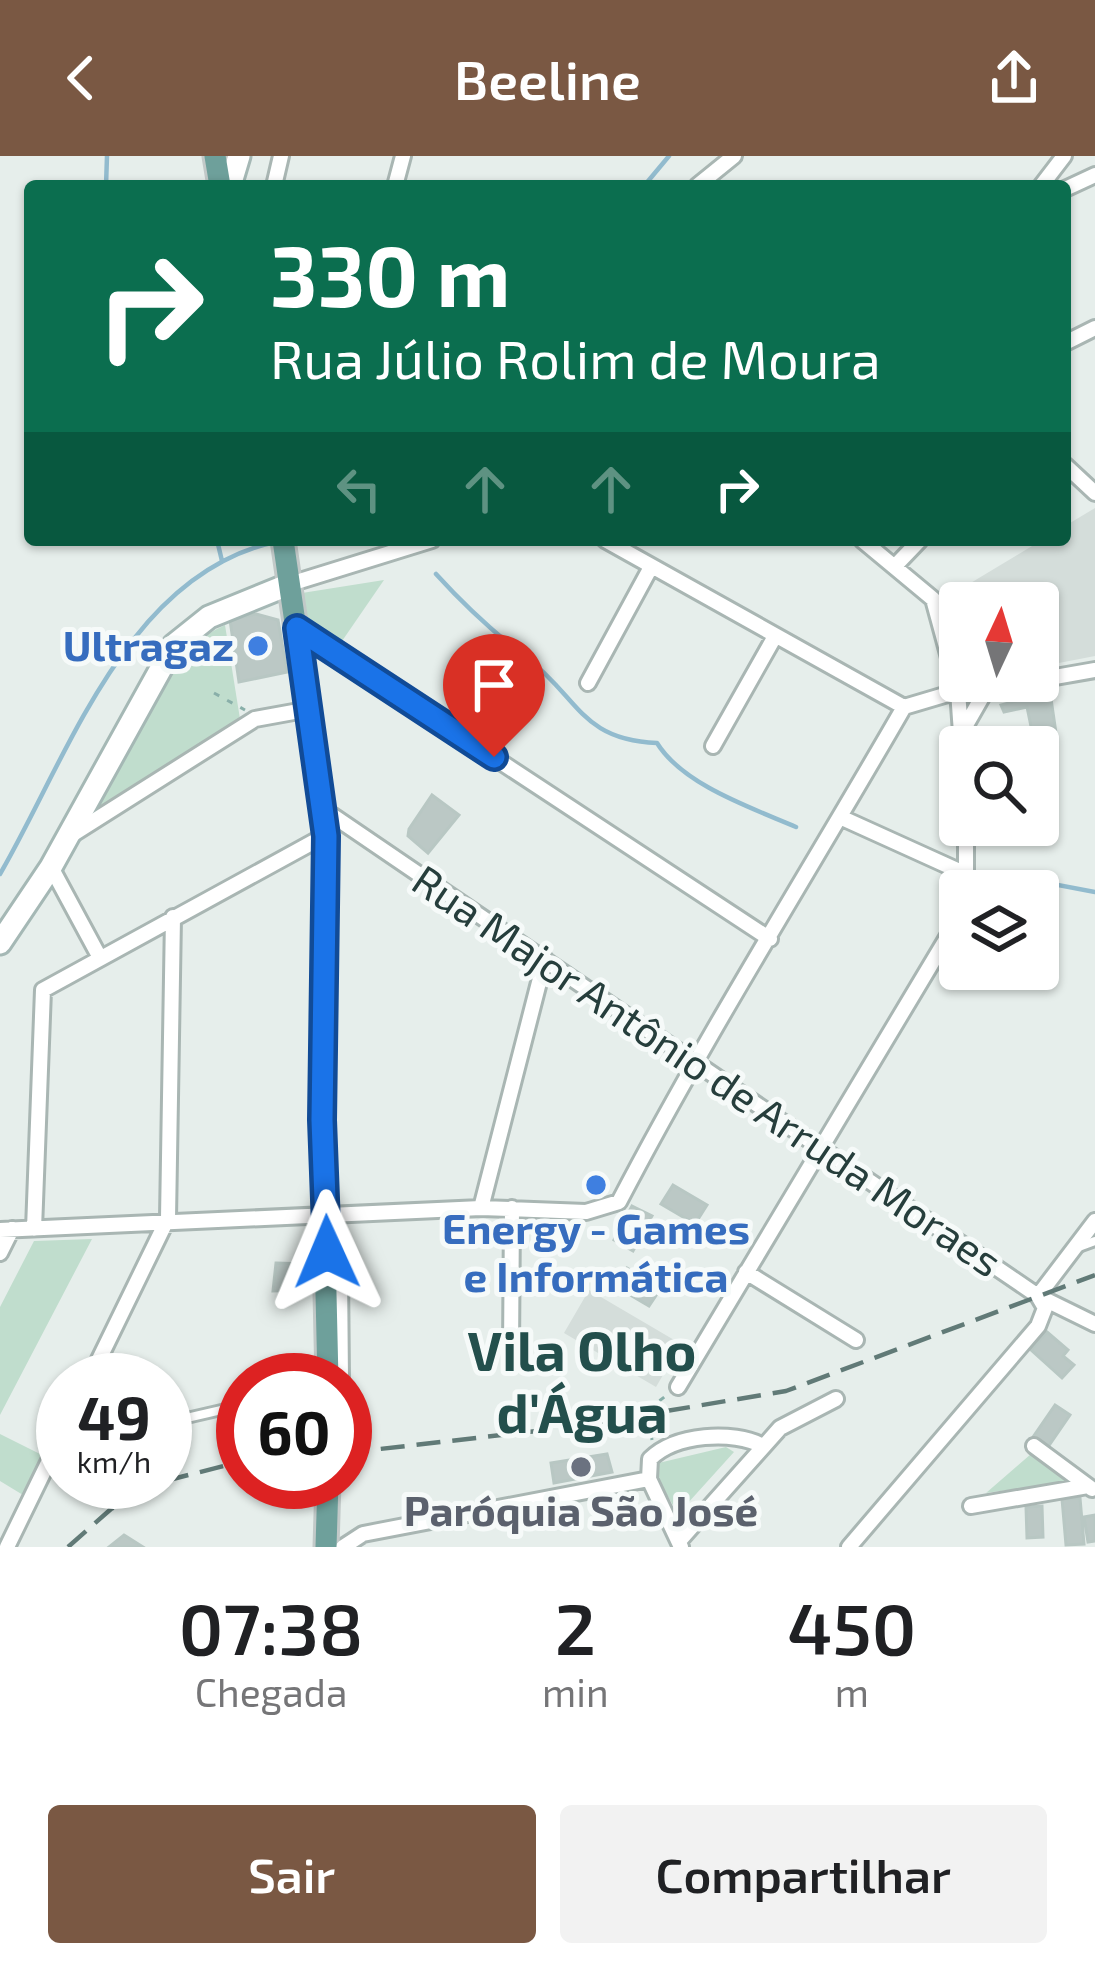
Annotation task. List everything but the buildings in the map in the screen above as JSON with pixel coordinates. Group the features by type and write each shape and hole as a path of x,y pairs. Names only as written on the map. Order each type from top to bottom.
{"main road":[{"path":"284,548 326,836 322,1120 328,1353"},
{"path":"0,943 50,867 174,645 209,617 290,584"},
{"path":"326,1547 327,1509"}],"street":[{"path":"704,180 734,156"},
{"path":"1046,180 1064,156"},
{"path":"1071,471 1095,493"},
{"path":"290,584 413,546"},
{"path":"615,546 904,706 939,697"},
{"path":"871,546 933,599 939,621"},
{"path":"897,564 914,546"},
{"path":"588,683 651,567"},
{"path":"297,628 770,939"},
{"path":"713,746 774,638"},
{"path":"1059,677 1095,670"},
{"path":"0,1253 6,1230 168,1218 327,1217 481,1208 586,1212 619,1202 693,1060 770,939 904,706"},
{"path":"66,839 260,718 310,709"},
{"name":"Rua Major Antônio de Arruda Moraes","path":"323,809 1037,1297 1094,1323"},
{"path":"840,817 942,870"},
{"path":"34,1228 43,990 326,836"},
{"path":"50,867 99,956"},
{"path":"101,1353 168,1218 173,917"},
{"path":"678,1387 939,951"},
{"path":"481,1208 545,959"},
{"path":"512,1208 512,1353"},
{"path":"1038,1326 1045,1308 1037,1297 1095,1221"},
{"path":"327,1252 340,1270 341,1353"},
{"path":"746,1272 856,1340"},
{"path":"849,1547 1038,1326 1051,1318 1094,1323"},
{"path":"763,1446 741,1437 711,1438 655,1454 650,1479 680,1544 779,1428 836,1399"},
{"path":"1034,1446 1091,1489"},
{"path":"343,1547 363,1534 650,1479"},
{"path":"7,1547 36,1487"},
{"path":"971,1506 1091,1489"}],"lane":[{"path":"1075,1249 1095,1241"}],"path":[{"path":"214,694 260,718"},
{"path":"655,1454 648,1410 678,1387"}],"shaded area":[{"path":"1095,508 1095,656 1059,663 1059,582 972,582 1032,546 1071,546 1071,522"},
{"path":"589,1290 681,1344 656,1387 564,1333"}],"green space":[{"path":"384,580 340,644 312,623 304,610 302,593"},
{"path":"225,625 240,719 93,811 162,681 201,639"},
{"path":"92,1239 0,1415 0,1307 34,1241"},
{"path":"0,1434 36,1452 36,1474 23,1495 0,1481"},
{"path":"726,1447 734,1452 678,1514 650,1465"},
{"path":"1031,1454 1068,1482 986,1493"}],"waterway":[{"path":"106,180 107,156"},
{"path":"649,180 669,156"},
{"path":"218,546 222,561"},
{"path":"0,874 78,726 140,631 179,591 223,561 264,546"},
{"path":"436,574 596,725 632,740 657,743 701,783 796,827"},
{"path":"1059,885 1095,892"}],"railway":[{"path":"372,1450 571,1427 786,1391 1095,1275"},
{"path":"192,1474 216,1468"},
{"path":"68,1547 111,1509"}],"place":[{"name":"Ultragaz","path":"258,646"},
{"name":"Energy - Games e Informática","path":"596,1185"},
{"name":"Paróquia São José","path":"581,1467"}],"district":[{"name":"Vila Olho d'Água","path":"582,1383"}],"route":[{"path":"327,1252 322,1120 326,836 297,628 494,757"}]}
